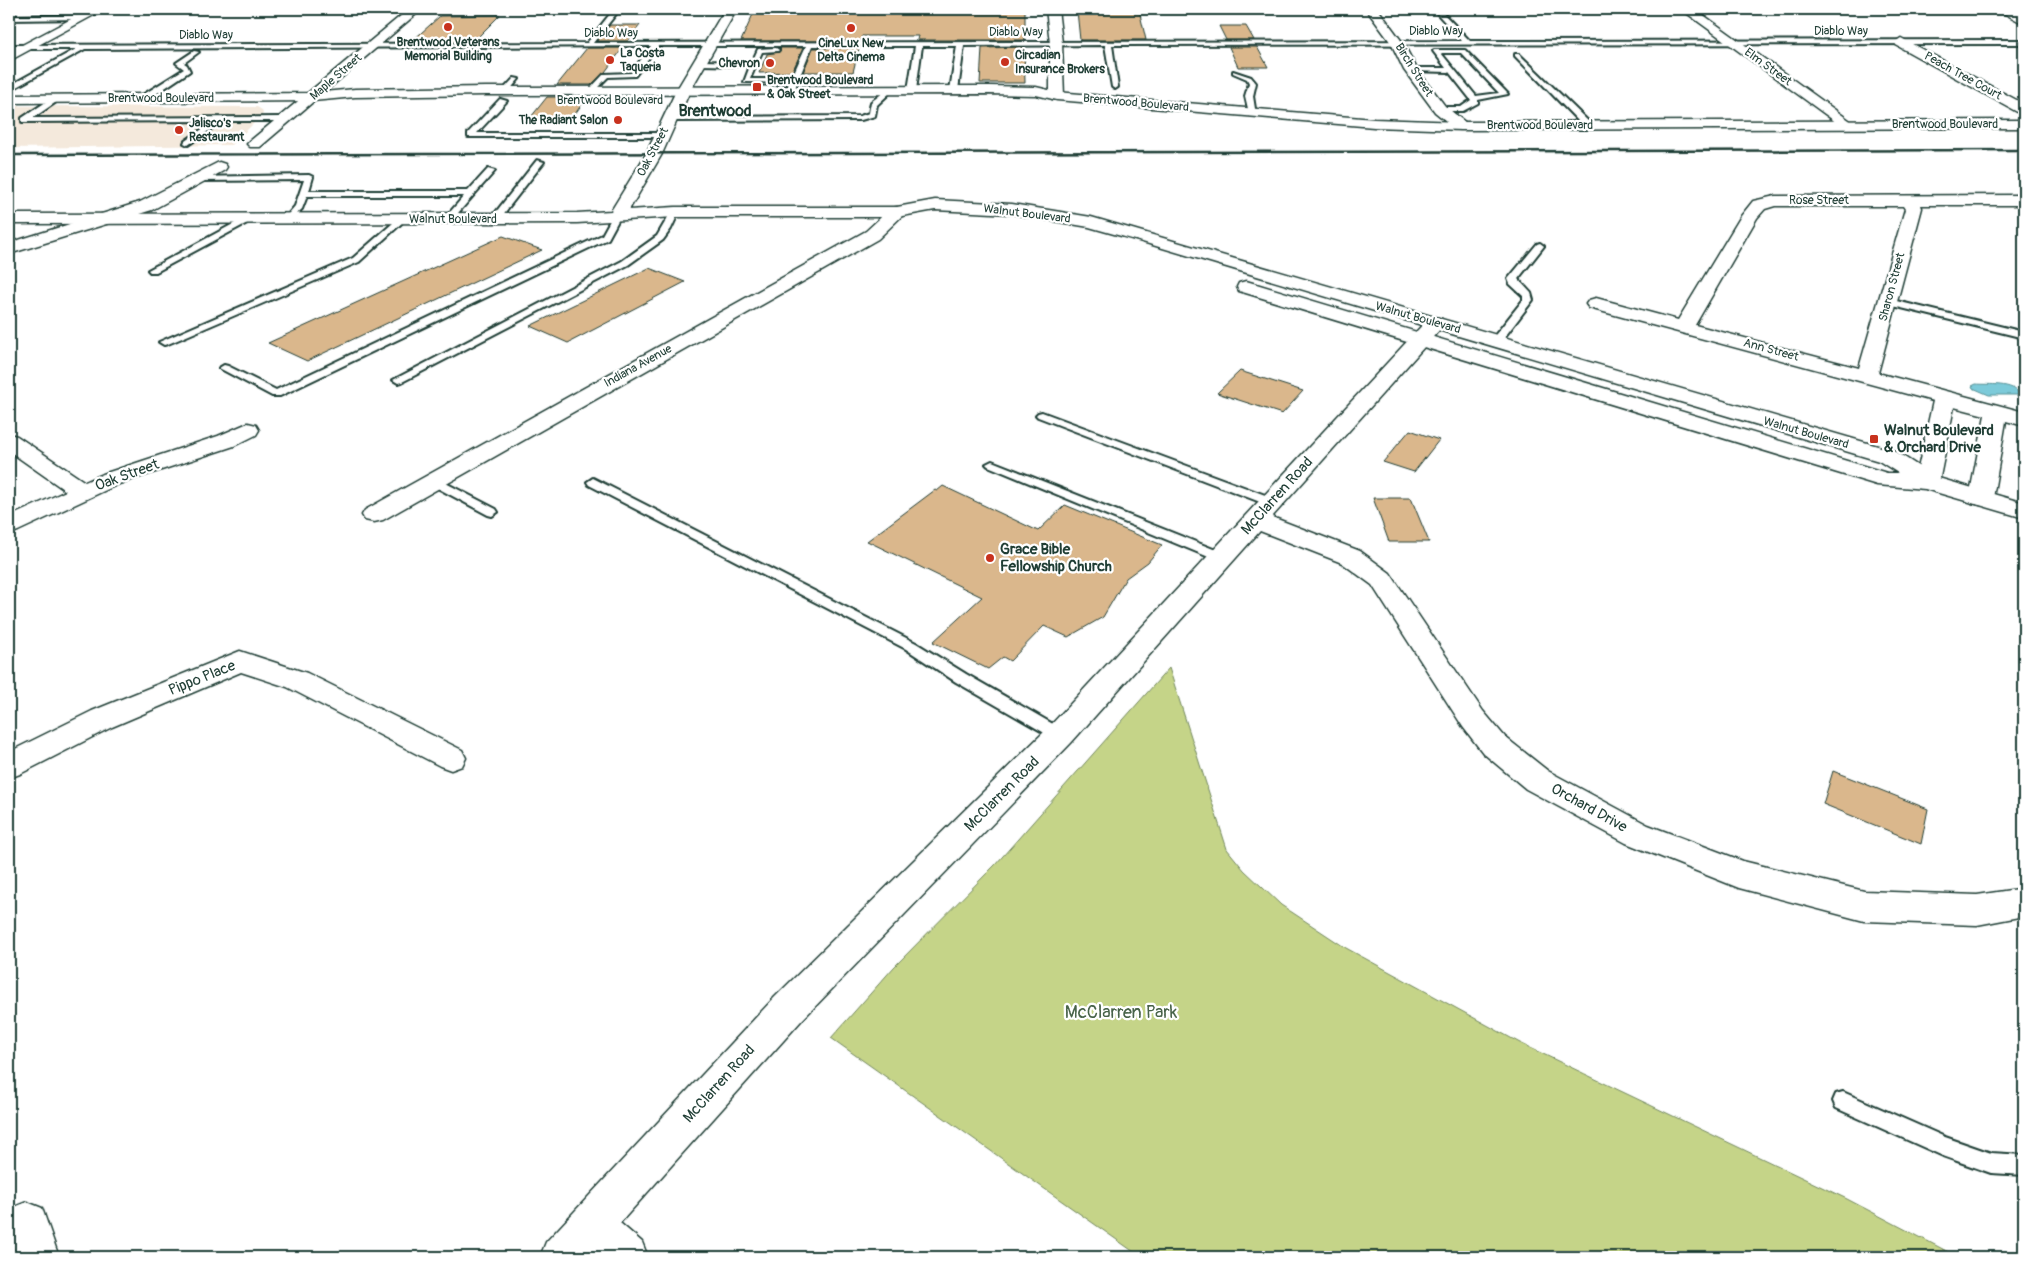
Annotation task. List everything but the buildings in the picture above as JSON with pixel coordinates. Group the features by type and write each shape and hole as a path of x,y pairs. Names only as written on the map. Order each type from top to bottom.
{"street":[{"path":"9,57 100,9"},
{"name":"Maple Street","path":"255,144 416,9"},
{"name":"Oak Street","path":"617,215 654,154 681,96 731,9"},
{"path":"1052,9 1056,43 1057,96"},
{"name":"Birch Street","path":"1372,9 1397,43 1411,70 1440,109 1461,126"},
{"name":"Elm Street","path":"1687,9 1849,124"},
{"path":"2002,9 2024,20"},
{"name":"Peach Tree Court","path":"1901,42 2024,110"},
{"name":"Brentwood Boulevard","path":"9,99 313,97 345,103 592,91 681,96 792,86 883,95 912,90 1036,91 1057,96 1374,123 1461,126 2024,124"},
{"name":"Brentwood Boulevard","path":"505,96 883,95 1040,100 1057,96"},
{"path":"9,249 146,206 219,167"},
{"name":"Sharon Street","path":"1867,376 1914,208 1907,200"},
{"name":"Rose Street","path":"1684,327 1759,204 1775,201 2024,200"},
{"name":"Walnut Boulevard","path":"9,219 495,219 577,218 675,212 897,212 935,205 1012,209 1091,222 1885,480 1927,482 2024,511"},
{"name":"Walnut Boulevard","path":"897,212 927,218 1004,224 1084,238"},
{"name":"Indiana Avenue","path":"374,515 872,235 897,212"},
{"name":"Walnut Boulevard","path":"1226,281 1427,331 1496,341 1887,456 1927,482"},
{"name":"Ann Street","path":"1596,304 2024,419"},
{"name":"McClarren Road","path":"561,1257 788,1009 1060,735 1427,331"},
{"path":"1927,482 1945,398"},
{"path":"1982,498 1996,411"},
{"name":"Oak Street","path":"9,526 111,479 226,441 248,430"},
{"path":"9,441 83,492"},
{"name":"Orchard Drive","path":"1264,511 1350,557 1380,579 1473,719 1494,745 1537,780 1637,834 1739,874 1864,906 1978,910 2024,902"},
{"name":"Pippo Place","path":"9,766 102,720 240,661 297,680 451,758"},
{"path":"591,1225 627,1257"}],"lane":[{"path":"588,45 617,9"},
{"path":"1436,9 1468,42"},
{"path":"9,18 84,17"},
{"name":"Diablo Way","path":"9,47 656,44 704,53 809,46 920,43 2024,42"},
{"path":"912,90 920,43"},
{"path":"954,90 961,43"},
{"path":"1108,43 1115,86"},
{"path":"592,91 606,75 633,75 656,44"},
{"path":"537,55 545,45"},
{"path":"809,46 792,86 746,81 754,64 760,50 809,46"},
{"path":"9,89 84,47"},
{"path":"1436,51 1463,51 1504,94 1474,98 1451,70 1436,51"},
{"path":"144,98 188,70 185,66 178,63 196,52"},
{"path":"649,53 659,53"},
{"path":"704,53 754,64"},
{"path":"1517,55 1587,125"},
{"path":"1411,70 1451,70"},
{"path":"1235,72 1249,78 1253,84 1249,96 1253,113"},
{"path":"516,79 505,96 471,135 663,135"},
{"path":"670,119 861,118 872,114 874,104 883,95"},
{"path":"58,98 25,120 284,119"},
{"path":"1440,109 1463,109 1475,101 1474,98"},
{"path":"188,143 222,119"},
{"path":"495,219 540,162"},
{"path":"448,219 491,171"},
{"path":"196,179 308,177 299,207 288,219"},
{"path":"303,193 471,194"},
{"path":"398,380 625,263 660,238 667,229 675,212"},
{"path":"224,368 276,394 605,237 617,215"},
{"path":"164,342 356,260 401,219"},
{"path":"153,270 248,220"},
{"path":"1496,341 1528,300 1528,295 1512,282 1540,246"},
{"path":"1888,302 2024,335"},
{"path":"1042,415 1264,511"},
{"path":"992,464 1221,557"},
{"path":"434,481 492,512"},
{"path":"593,482 911,646 961,678 1060,735"},
{"path":"1843,1101 1943,1146 1991,1164 2024,1165"}],"shaded area":[{"path":"9,106 257,107 262,110 263,114 232,145 9,148"}],"green space":[{"name":"McClarren Park","path":"1169,668 1227,849 1244,870 1281,905 1346,948 1520,1043 1847,1199 1958,1257 1141,1257 831,1038 894,967 995,865"}],"water":[{"path":"1976,384 2007,386 2017,391 2020,395 1989,395 1973,388 1972,386"}],"railway":[{"path":"9,155 2024,150"}],"place":[{"name":"Brentwood Veterans Memorial Building","path":"448,27"},
{"name":"CineLux New Delta Cinema","path":"851,28"},
{"name":"La Costa Taqueria","path":"610,60"},
{"name":"Circadian Insurance Brokers","path":"1005,62"},
{"name":"Chevron","path":"770,63"},
{"name":"Brentwood Boulevard & Oak Street","path":"757,87"},
{"name":"The Radiant Salon","path":"618,120"},
{"name":"Jalisco's Restaurant","path":"179,130"},
{"name":"Walnut Boulevard & Orchard Drive","path":"1874,439"},
{"name":"Grace Bible Fellowship Church","path":"990,558"}],"district":[{"name":"Brentwood","path":"715,111"}]}
